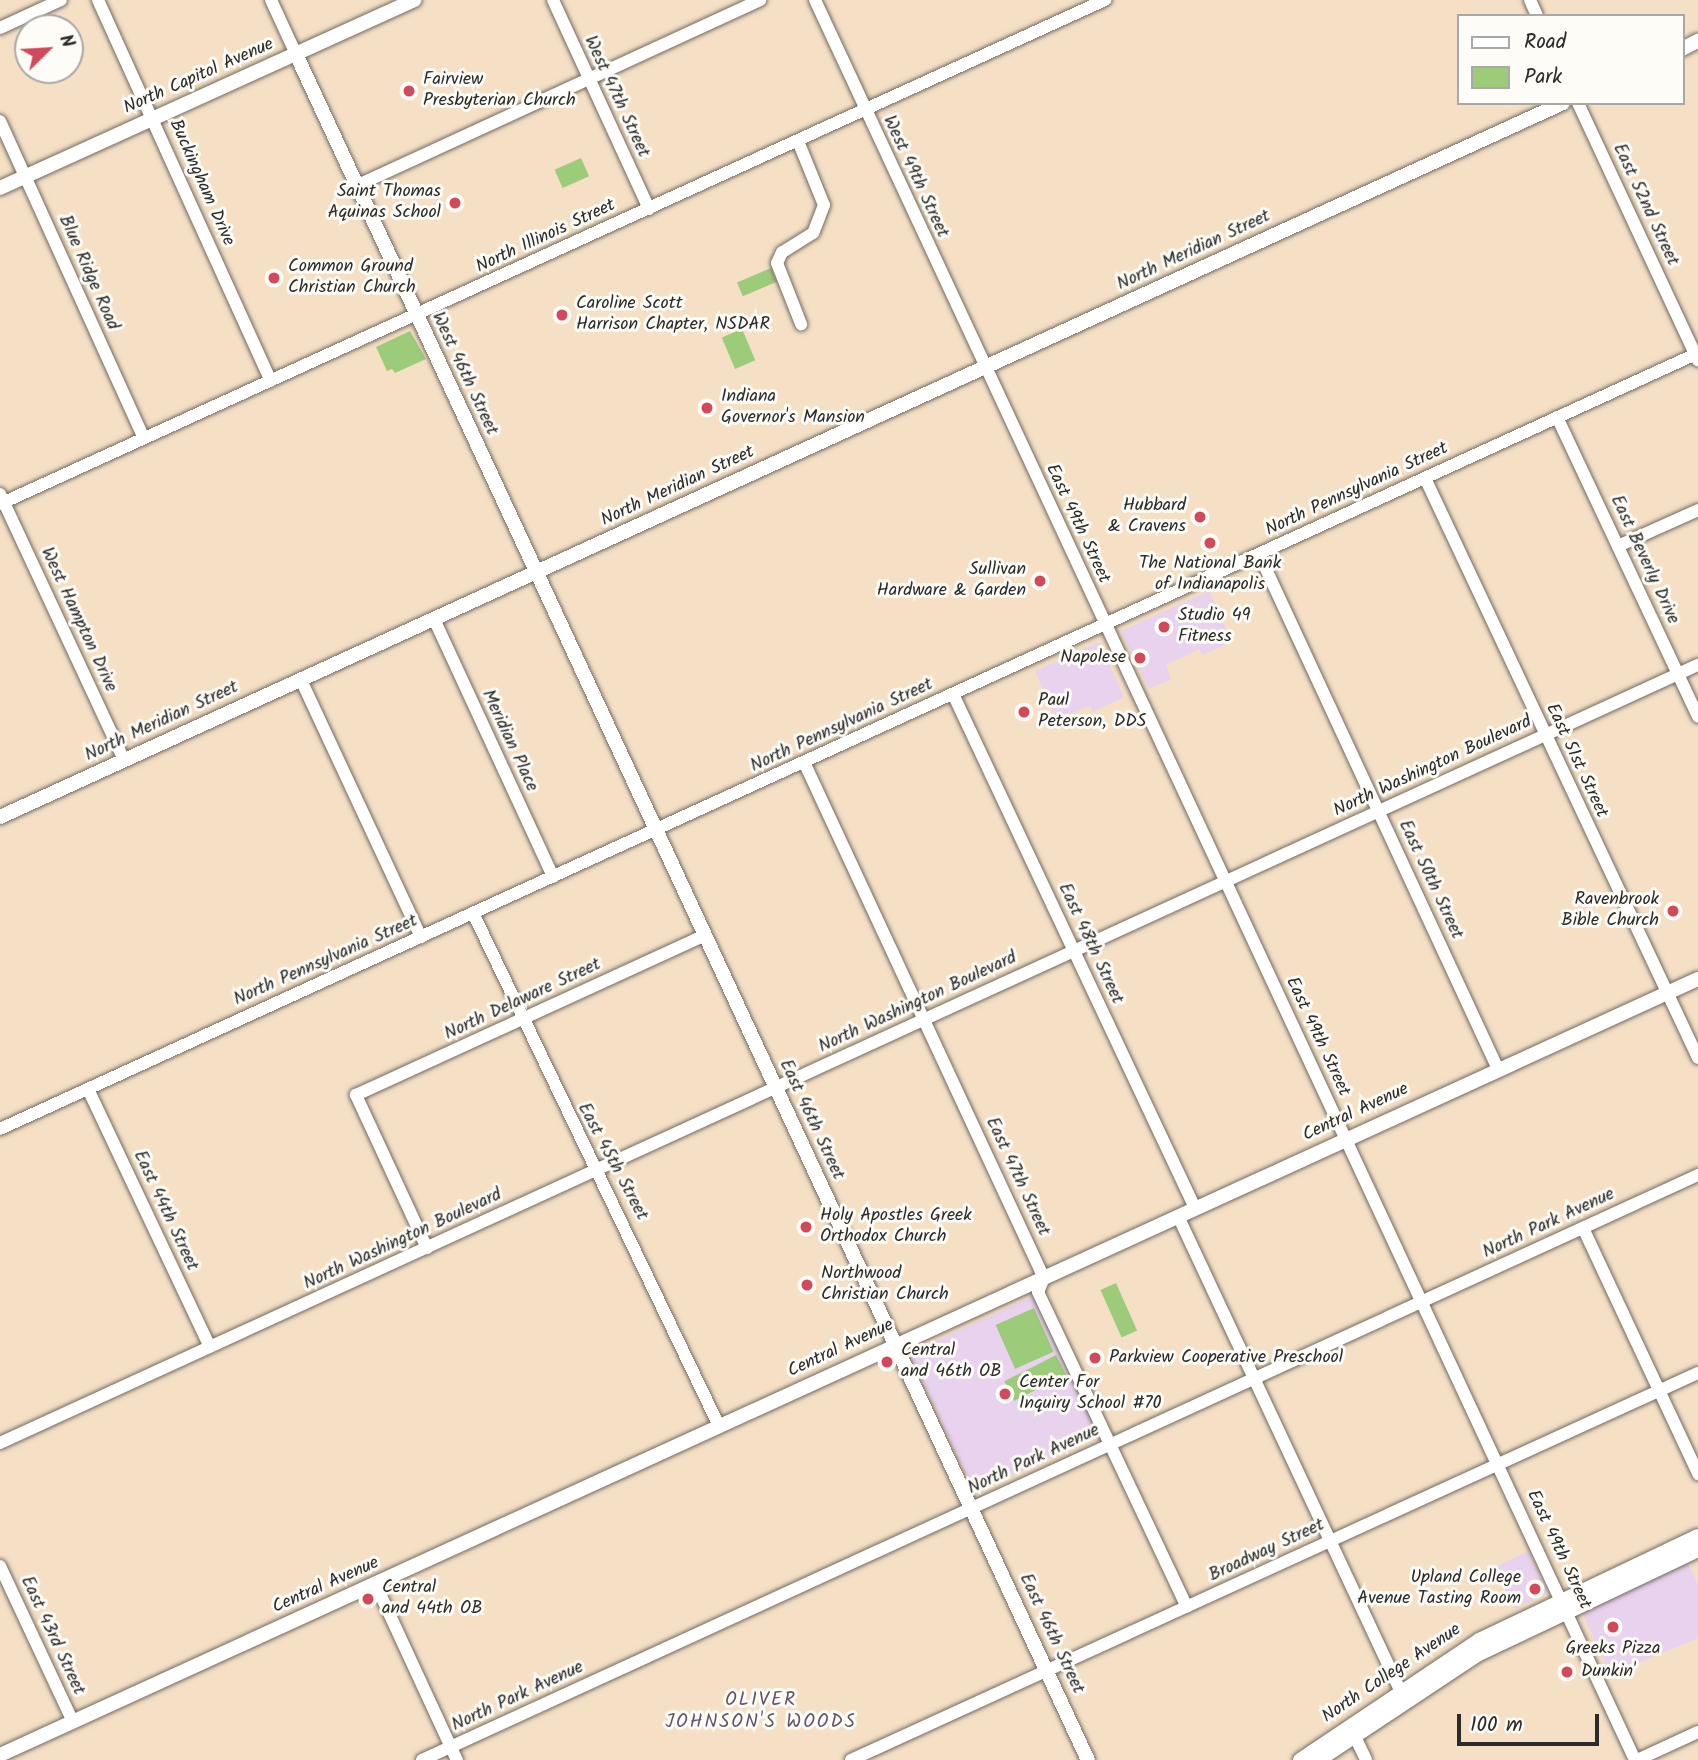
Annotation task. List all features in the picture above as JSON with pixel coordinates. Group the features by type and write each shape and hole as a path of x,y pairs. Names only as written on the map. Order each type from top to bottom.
{"main road":[{"name":"North Capitol Avenue","path":"0,188 414,0"},
{"name":"West 46th Street","path":"296,54 536,573"},
{"name":"North Meridian Street","path":"0,817 1559,105"},
{"name":"East 46th Street","path":"536,573 1088,1760"},
{"name":"Central Avenue","path":"0,1755 1698,979"},
{"name":"North College Avenue","path":"1320,1760 1478,1655 1564,1604 1698,1536"},
{"name":"North College Avenue","path":"1300,1760 1400,1690 1479,1640 1698,1550"}],"street":[{"path":"0,28 61,0"},
{"name":"Buckingham Drive","path":"98,0 271,381"},
{"name":"West 46th Street","path":"271,0 296,54"},
{"name":"West 47th Street","path":"552,0 649,209"},
{"path":"356,186 760,0"},
{"name":"West 49th Street","path":"815,0 984,368"},
{"name":"North Illinois Street","path":"1,500 415,316 1105,0"},
{"name":"East 52nd Street","path":"1579,105 1697,356"},
{"name":"Blue Ridge Road","path":"0,121 144,438"},
{"path":"798,141 824,205 813,233 782,252 777,263 801,324"},
{"name":"North Pennsylvania Street","path":"0,1129 1557,417 1697,356"},
{"name":"East 49th Street","path":"984,368 1636,1760"},
{"name":"East Beverly Drive","path":"1557,417 1698,717"},
{"name":"East 51st Street","path":"1424,478 1698,1058"},
{"name":"West Hampton Drive","path":"1,500 124,760"},
{"path":"1618,546 1698,509"},
{"name":"East 50th Street","path":"1259,554 1498,1069"},
{"name":"Meridian Place","path":"434,619 553,877"},
{"name":"North Washington Boulevard","path":"0,1443 1698,665"},
{"path":"300,680 421,937"},
{"name":"East 48th Street","path":"953,694 1195,1208"},
{"name":"East 47th Street","path":"804,762 1044,1278 1038,1292 1187,1607"},
{"name":"East 45th Street","path":"473,914 595,1169 603,1177 719,1426"},
{"name":"North Delaware Street","path":"427,1248 356,1096 704,936"},
{"name":"East 44th Street","path":"88,1089 210,1348"},
{"name":"North Park Avenue","path":"422,1760 1698,1175"},
{"path":"1178,1216 1400,1690"},
{"path":"1583,1227 1698,1474"},
{"name":"Broadway Street","path":"851,1760 1698,1373"},
{"name":"East 43rd Street","path":"0,1566 73,1722"},
{"path":"376,1585 457,1760"},
{"path":"1636,1760 1698,1732"},
{"path":"1355,1737 1366,1760"}],"shaded area":[{"path":"1209,591 1232,641 1203,655 1199,649 1166,665 1171,679 1149,689 1121,631"},
{"path":"1099,642 1124,697 1093,712 1090,706 1056,720 1035,671"},
{"name":"Center For Inquiry School #70","path":"1035,1295 1100,1435 975,1493 910,1353"},
{"path":"1528,1551 1548,1592 1515,1609 1495,1567"},
{"path":"1687,1561 1698,1584 1698,1638 1610,1675 1583,1614"}],"green space":[{"path":"581,158 589,176 563,188 555,170"},
{"path":"771,268 777,282 743,296 737,282"},
{"path":"742,329 755,360 735,369 722,338"},
{"path":"410,331 426,359 395,373 392,369 387,371 376,347"},
{"path":"1116,1283 1137,1331 1122,1337 1100,1290"},
{"path":"1034,1308 1054,1352 1015,1369 996,1325"},
{"path":"1056,1355 1066,1375 1014,1401 1004,1381"}],"place":[{"name":"Fairview Presbyterian Church","path":"409,91"},
{"name":"Saint Thomas Aquinas School","path":"455,203"},
{"name":"Common Ground Christian Church","path":"274,278"},
{"name":"Caroline Scott Harrison Chapter, NSDAR","path":"562,315"},
{"name":"Indiana Governor's Mansion","path":"707,408"},
{"name":"Hubbard & Cravens","path":"1200,517"},
{"name":"The National Bank of Indianapolis","path":"1210,543"},
{"name":"Sullivan Hardware & Garden","path":"1040,581"},
{"name":"Studio 49 Fitness","path":"1164,627"},
{"name":"Napolese","path":"1140,658"},
{"name":"Paul Peterson, DDS","path":"1024,712"},
{"name":"Ravenbrook Bible Church","path":"1673,911"},
{"name":"Holy Apostles Greek Orthodox Church","path":"806,1227"},
{"name":"Northwood Christian Church","path":"807,1285"},
{"name":"Parkview Cooperative Preschool","path":"1095,1358"},
{"name":"Central and 46th OB","path":"887,1362"},
{"name":"Center For Inquiry School #70","path":"1005,1394"},
{"name":"Upland College Avenue Tasting Room","path":"1535,1589"},
{"name":"Central and 44th OB","path":"368,1599"},
{"name":"Greeks Pizza","path":"1613,1627"},
{"name":"Dunkin'","path":"1567,1672"}],"district":[{"name":"OLIVER JOHNSON'S WOODS","path":"761,1712"}]}
